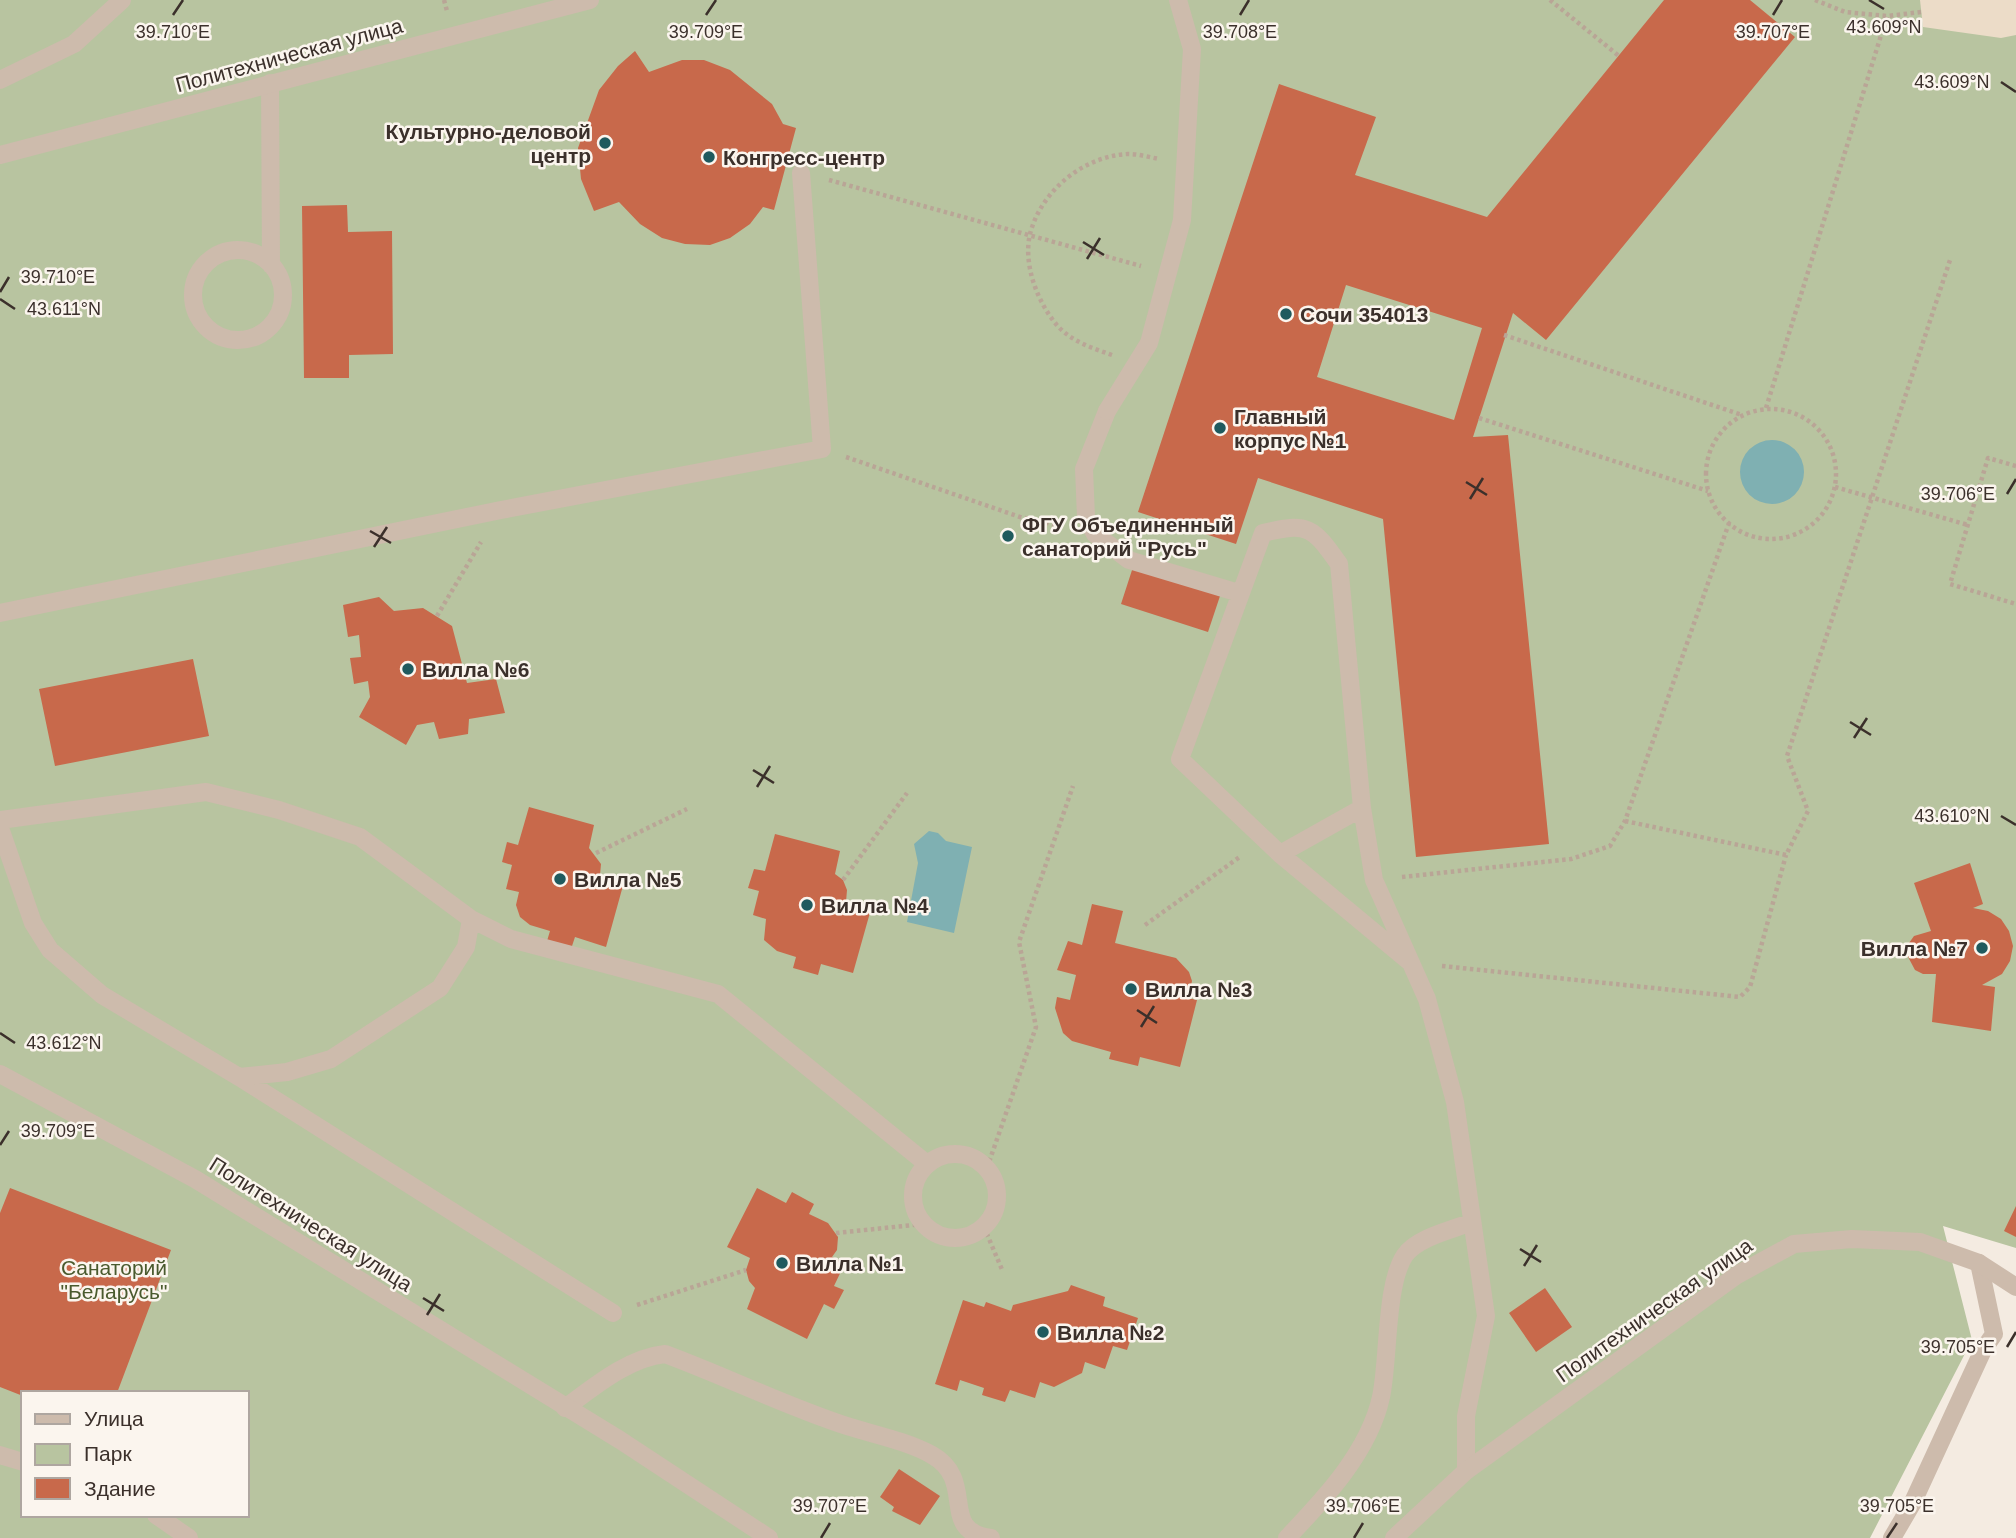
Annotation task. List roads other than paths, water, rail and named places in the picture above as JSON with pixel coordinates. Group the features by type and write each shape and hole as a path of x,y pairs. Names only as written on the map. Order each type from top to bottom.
{"street":[{"path":"0,80 74,44 122,0"},
{"name":"Политехническая улица","path":"0,155 590,0"},
{"path":"1178,0 1192,49 1190,124 1183,170 1182,220 1149,343 1107,411 1084,469 1086,517 1095,534 1129,560 1238,593"},
{"path":"270,83 271,265 280,280 283,298 278,315 268,329 253,338 236,340 218,336 204,325 195,310 192,293 197,276 207,262 223,252 240,250 257,255 271,265"},
{"path":"0,612 501,510 822,449 801,173"},
{"path":"1409,962 1264,840 1180,759 1238,593 1263,533 1292,526 1318,534 1339,564 1362,808 1374,880 1427,999 1455,1102 1486,1316 1466,1416 1466,1471"},
{"path":"0,820 206,792 279,810 360,837 471,919 511,939 718,994 927,1164"},
{"path":"1280,854 1362,808"},
{"path":"0,828 33,923 50,950 102,996 239,1077 613,1313"},
{"path":"239,1077 287,1072 331,1059 440,988 466,947 471,919"},
{"name":"Политехническая улица","path":"0,1074 195,1179 769,1538"},
{"path":"958,1153 974,1158 987,1168 998,1184 994,1214 984,1227 971,1236 953,1238 923,1224 915,1209 913,1193 916,1178 927,1164 940,1156 958,1153"},
{"path":"1287,1538 1322,1501 1361,1447 1381,1399 1394,1292 1406,1254 1419,1243 1472,1222"},
{"name":"Политехническая улица","path":"1394,1538 1466,1471 1737,1275 1794,1244 1852,1239 1920,1242 1979,1263 2016,1287"},
{"path":"1892,1538 1912,1504 1983,1350 1994,1334 1979,1263"},
{"path":"565,1408 607,1377 648,1356 665,1354 832,1421 932,1455 950,1470 954,1478 958,1487 958,1513 965,1528 978,1536 990,1538"},
{"path":"0,1455 21,1461"},
{"path":"159,1517 189,1538"}],"water":[{"path":"1772,440 1784,442 1795,449 1802,460 1802,484 1795,495 1784,502 1772,504 1760,502 1749,495 1742,484 1740,472 1742,460 1749,449 1760,442"},
{"path":"929,831 938,833 946,841 972,847 954,933 907,922 918,863 914,844"}],"place":[{"name":"Культурно-деловой центр","path":"605,143"},
{"name":"Конгресс-центр","path":"709,157"},
{"name":"Сочи 354013","path":"1286,314"},
{"name":"Главный корпус №1","path":"1220,428"},
{"name":"ФГУ Объединенный санаторий \"Русь\"","path":"1008,536"},
{"name":"Вилла №6","path":"408,669"},
{"name":"Вилла №5","path":"560,879"},
{"name":"Вилла №4","path":"807,905"},
{"name":"Вилла №7","path":"1982,948"},
{"name":"Вилла №3","path":"1131,989"},
{"name":"Вилла №1","path":"782,1263"},
{"name":"Вилла №2","path":"1043,1332"}],"park label":[{"name":"Санаторий \"Беларусь\"","path":"114,1279"}]}
